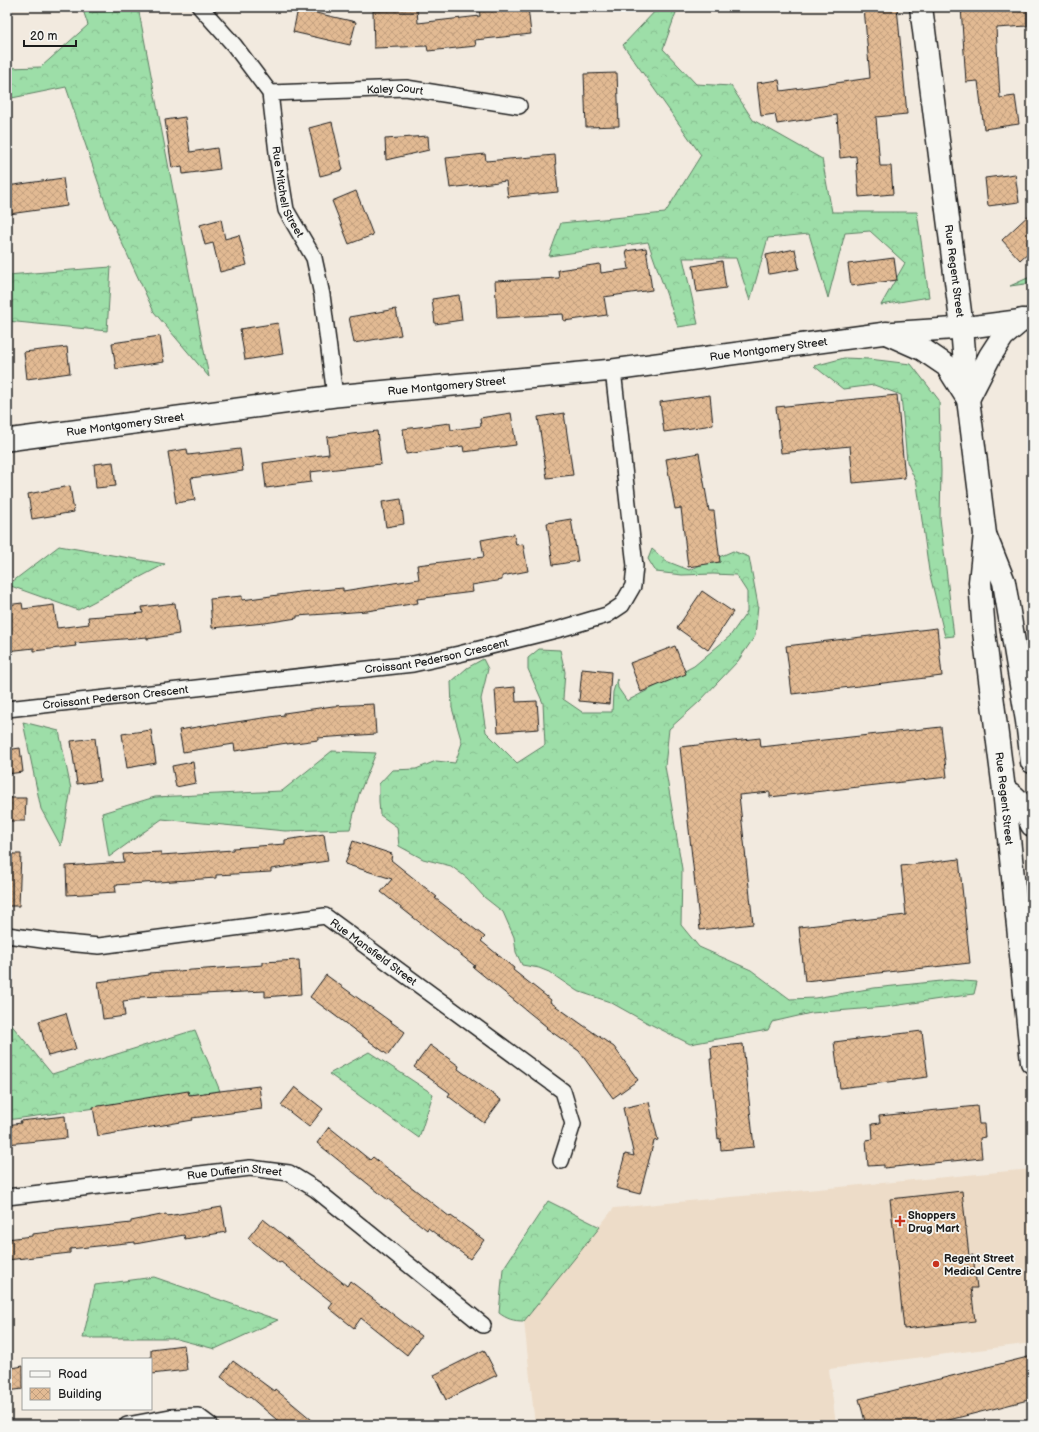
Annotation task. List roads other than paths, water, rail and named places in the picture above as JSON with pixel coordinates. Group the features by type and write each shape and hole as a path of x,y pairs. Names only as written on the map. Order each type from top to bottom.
{"main road":[{"name":"Rue Regent Street","path":"921,7 962,328 968,399 985,534 980,582 984,632 1004,790 1032,1062"},
{"path":"968,399 990,356 1003,336 1027,319"},
{"path":"886,333 922,349 947,366 968,399"},
{"name":"Rue Regent Street","path":"985,534 1004,582 1027,721 1032,762"},
{"path":"1004,790 1012,794 1024,807 1032,825"}],"street":[{"path":"200,7 234,45 270,93"},
{"name":"Kaley Court","path":"270,93 406,88 519,106"},
{"name":"Rue Mitchell Street","path":"270,93 278,161 286,210 314,258 322,295 335,396"},
{"name":"Rue Montgomery Street","path":"7,440 335,396 614,370 886,333 962,328 1027,319"},
{"name":"Croissant Pederson Crescent","path":"7,709 414,664 545,633 607,615 622,605 633,586 635,566 614,370"},
{"name":"Rue Mansfield Street","path":"7,935 99,946 325,916 563,1091 573,1124 561,1161"},
{"name":"Rue Dufferin Street","path":"7,1197 250,1168 289,1172 315,1189 483,1325"},
{"path":"127,1425 170,1418 198,1416 210,1425"}],"place":[{"name":"Shoppers Drug Mart","path":"900,1221"},
{"name":"Regent Street Medical Centre","path":"936,1264"}]}
